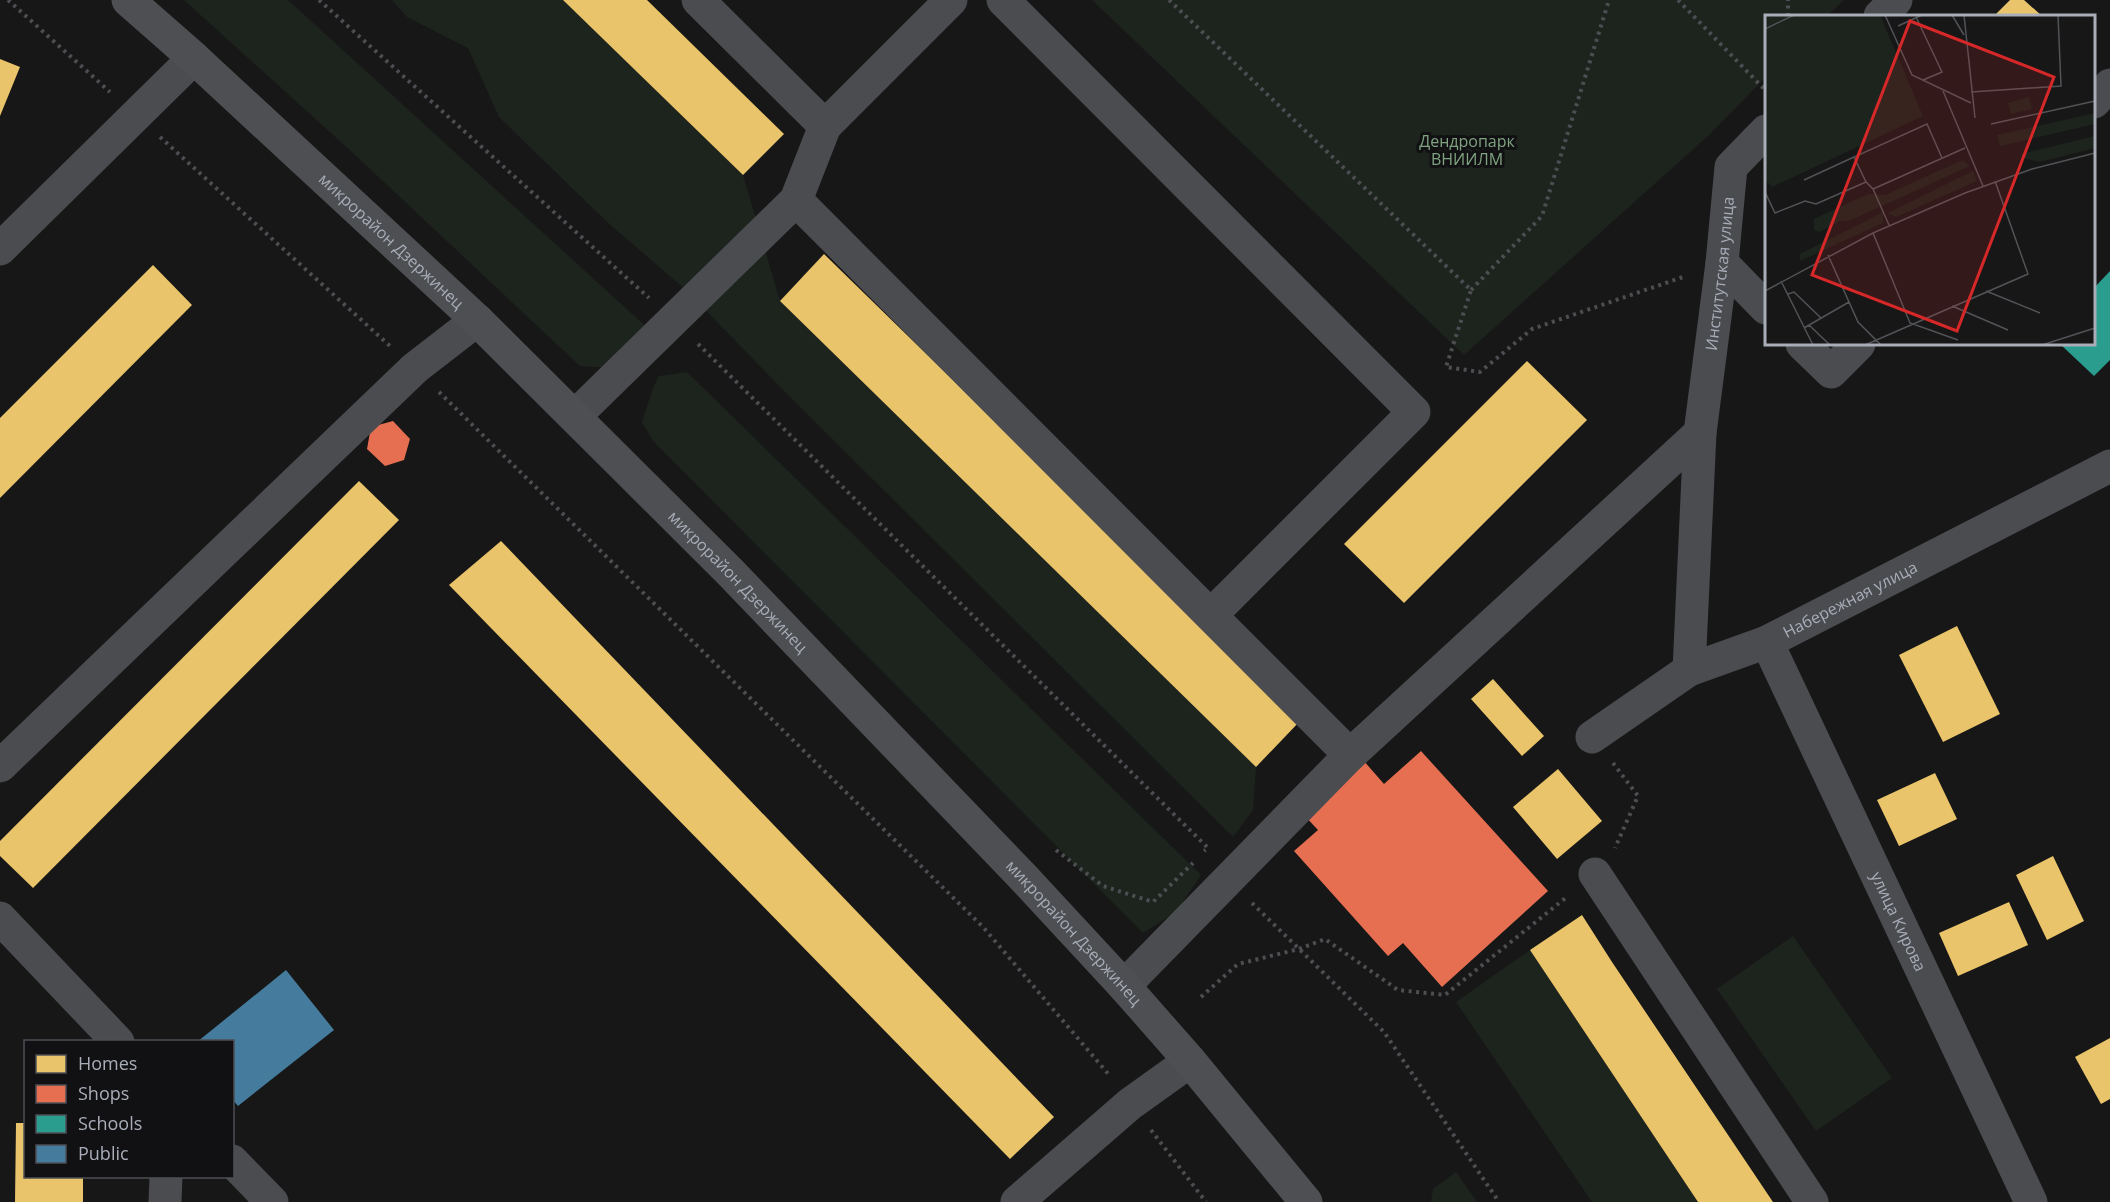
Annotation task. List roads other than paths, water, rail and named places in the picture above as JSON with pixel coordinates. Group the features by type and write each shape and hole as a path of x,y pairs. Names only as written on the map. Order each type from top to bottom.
{"main road":[{"name":"микрорайон Дзержинец","path":"128,0 194,58 477,320 738,581 1022,876 1124,986 1190,1061 1306,1202"}],"street":[{"path":"698,0 825,126"},
{"path":"575,416 796,200 825,126 951,0"},
{"path":"1004,0 1414,412 1211,615"},
{"path":"1881,15 1896,0"},
{"path":"0,249 194,58"},
{"path":"2095,101 2110,85"},
{"name":"Институтская улица","path":"1689,670 1700,433 1722,263 1731,167 1765,133"},
{"path":"796,200 1350,755"},
{"path":"1722,263 1765,306"},
{"path":"0,766 415,368 477,320"},
{"path":"1803,345 1831,372 1858,345"},
{"path":"1124,986 1350,755 1700,433"},
{"name":"Набережная улица","path":"1592,736 1689,670 1767,642 2110,466"},
{"name":"улица Кирова","path":"1767,642 2031,1202"},
{"path":"1595,874 1812,1202"},
{"path":"0,918 117,1040"},
{"path":"1017,1202 1130,1104 1190,1061"},
{"path":"234,1163 272,1202"},
{"path":"165,1202 166,1178"}],"park label":[{"name":"Дендропарк ВНИИЛМ","path":"1467,150"}]}
